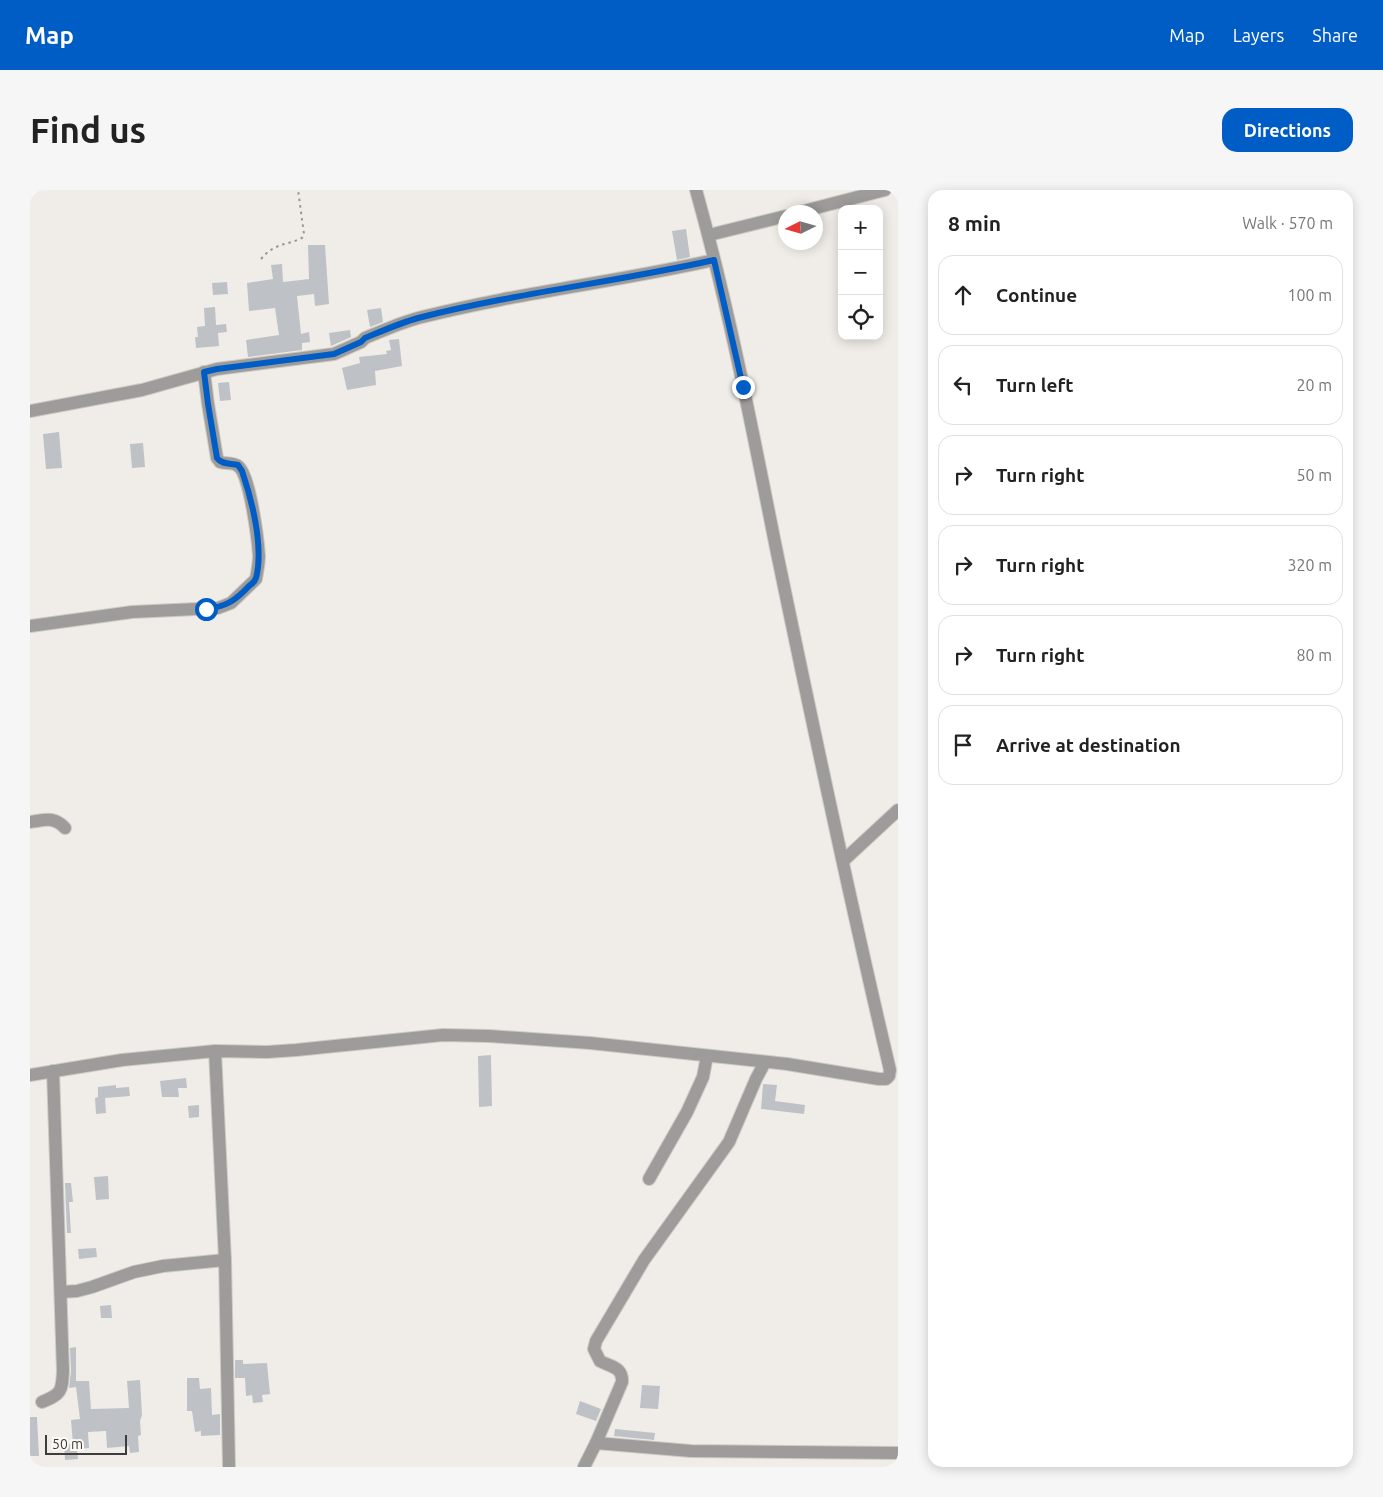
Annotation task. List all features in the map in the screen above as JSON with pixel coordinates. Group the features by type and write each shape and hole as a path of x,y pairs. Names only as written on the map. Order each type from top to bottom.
{"street":[{"path":"30,1075 122,1060 216,1051 286,1051 401,1039 462,1036 590,1043 765,1062 879,1080 892,1080 889,1076 890,1070 843,861 743,387 709,236 696,190"},
{"path":"823,206 884,190"},
{"path":"709,236 778,218"},
{"path":"30,411 142,390 217,369 334,354 361,342 365,338 417,318 547,291 714,260"},
{"path":"30,626 132,612 218,608 236,600 256,580 259,557 255,521 248,488 240,468 234,464 220,462 217,458 204,372"},
{"path":"843,861 898,810"},
{"path":"30,822 53,820 59,822 64,828"},
{"path":"216,1051 225,1260 229,1467"},
{"path":"649,1179 687,1112 703,1077 707,1056"},
{"path":"584,1467 622,1382 623,1375 619,1370 600,1361 594,1349 596,1341 644,1260 729,1142 765,1062"},
{"path":"42,1402 59,1394 62,1387 61,1292 53,1071"},
{"path":"61,1292 92,1287 134,1272 163,1266 225,1260"},
{"path":"596,1443 691,1451 898,1453"}],"path":[{"path":"261,259 273,247 302,238 304,234 298,190"}],"building":[{"path":"686,229 690,257 677,260 672,231"},
{"path":"308,245 325,245 329,304 315,306 314,294 297,296 301,334 309,332 310,342 302,343 302,350 248,357 246,340 279,335 275,308 249,311 247,283 273,279 271,265 282,264 283,282 309,279"},
{"path":"227,282 228,294 213,295 212,283"},
{"path":"215,307 216,325 226,324 227,332 218,333 219,346 196,348 195,337 198,337 197,327 205,326 204,308"},
{"path":"381,308 383,322 370,327 367,310"},
{"path":"350,330 351,337 331,346 329,333"},
{"path":"399,339 402,366 375,371 376,385 347,390 342,368 360,363 359,357 387,354 386,351 391,350 389,340"},
{"path":"229,382 231,400 220,401 218,383"},
{"path":"59,432 62,468 46,469 43,434"},
{"path":"143,443 145,467 132,468 130,444"},
{"path":"491,1055 492,1106 479,1107 478,1056"},
{"path":"186,1078 187,1088 178,1088 179,1097 162,1097 160,1081"},
{"path":"763,1084 777,1085 775,1101 805,1105 804,1114 761,1109"},
{"path":"116,1085 116,1088 129,1087 130,1096 105,1098 106,1113 96,1114 95,1098 98,1097 98,1087"},
{"path":"199,1105 199,1117 189,1118 188,1106"},
{"path":"108,1176 109,1199 96,1200 94,1177"},
{"path":"65,1183 71,1183 73,1202 69,1202 71,1233 67,1233"},
{"path":"96,1248 97,1257 79,1259 78,1249"},
{"path":"111,1305 112,1318 101,1318 100,1306"},
{"path":"76,1347 76,1381 89,1381 91,1409 129,1408 127,1381 140,1380 142,1415 140,1421 141,1435 138,1436 139,1452 130,1453 129,1446 107,1448 106,1431 88,1432 89,1448 77,1449 78,1459 65,1460 64,1444 73,1444 71,1420 80,1419 76,1387 69,1388 71,1371 70,1348"},
{"path":"235,1360 243,1360 243,1364 267,1363 270,1394 262,1395 263,1402 253,1403 252,1395 246,1396 245,1378 235,1378"},
{"path":"187,1378 199,1378 200,1389 211,1388 212,1415 220,1414 220,1435 201,1436 201,1431 195,1432 192,1411 187,1411"},
{"path":"642,1385 660,1386 658,1409 640,1408"},
{"path":"580,1401 601,1409 596,1421 576,1414"},
{"path":"30,1417 37,1417 39,1456 30,1456"},
{"path":"615,1429 655,1433 654,1440 614,1436"}],"route":[{"path":"206,609 226,605 240,596 256,580 259,557 255,521 248,488 242,471 238,465 223,463 217,458 204,372 322,357 334,354 361,342 365,338 417,318 547,291 714,260 743,387"}]}
